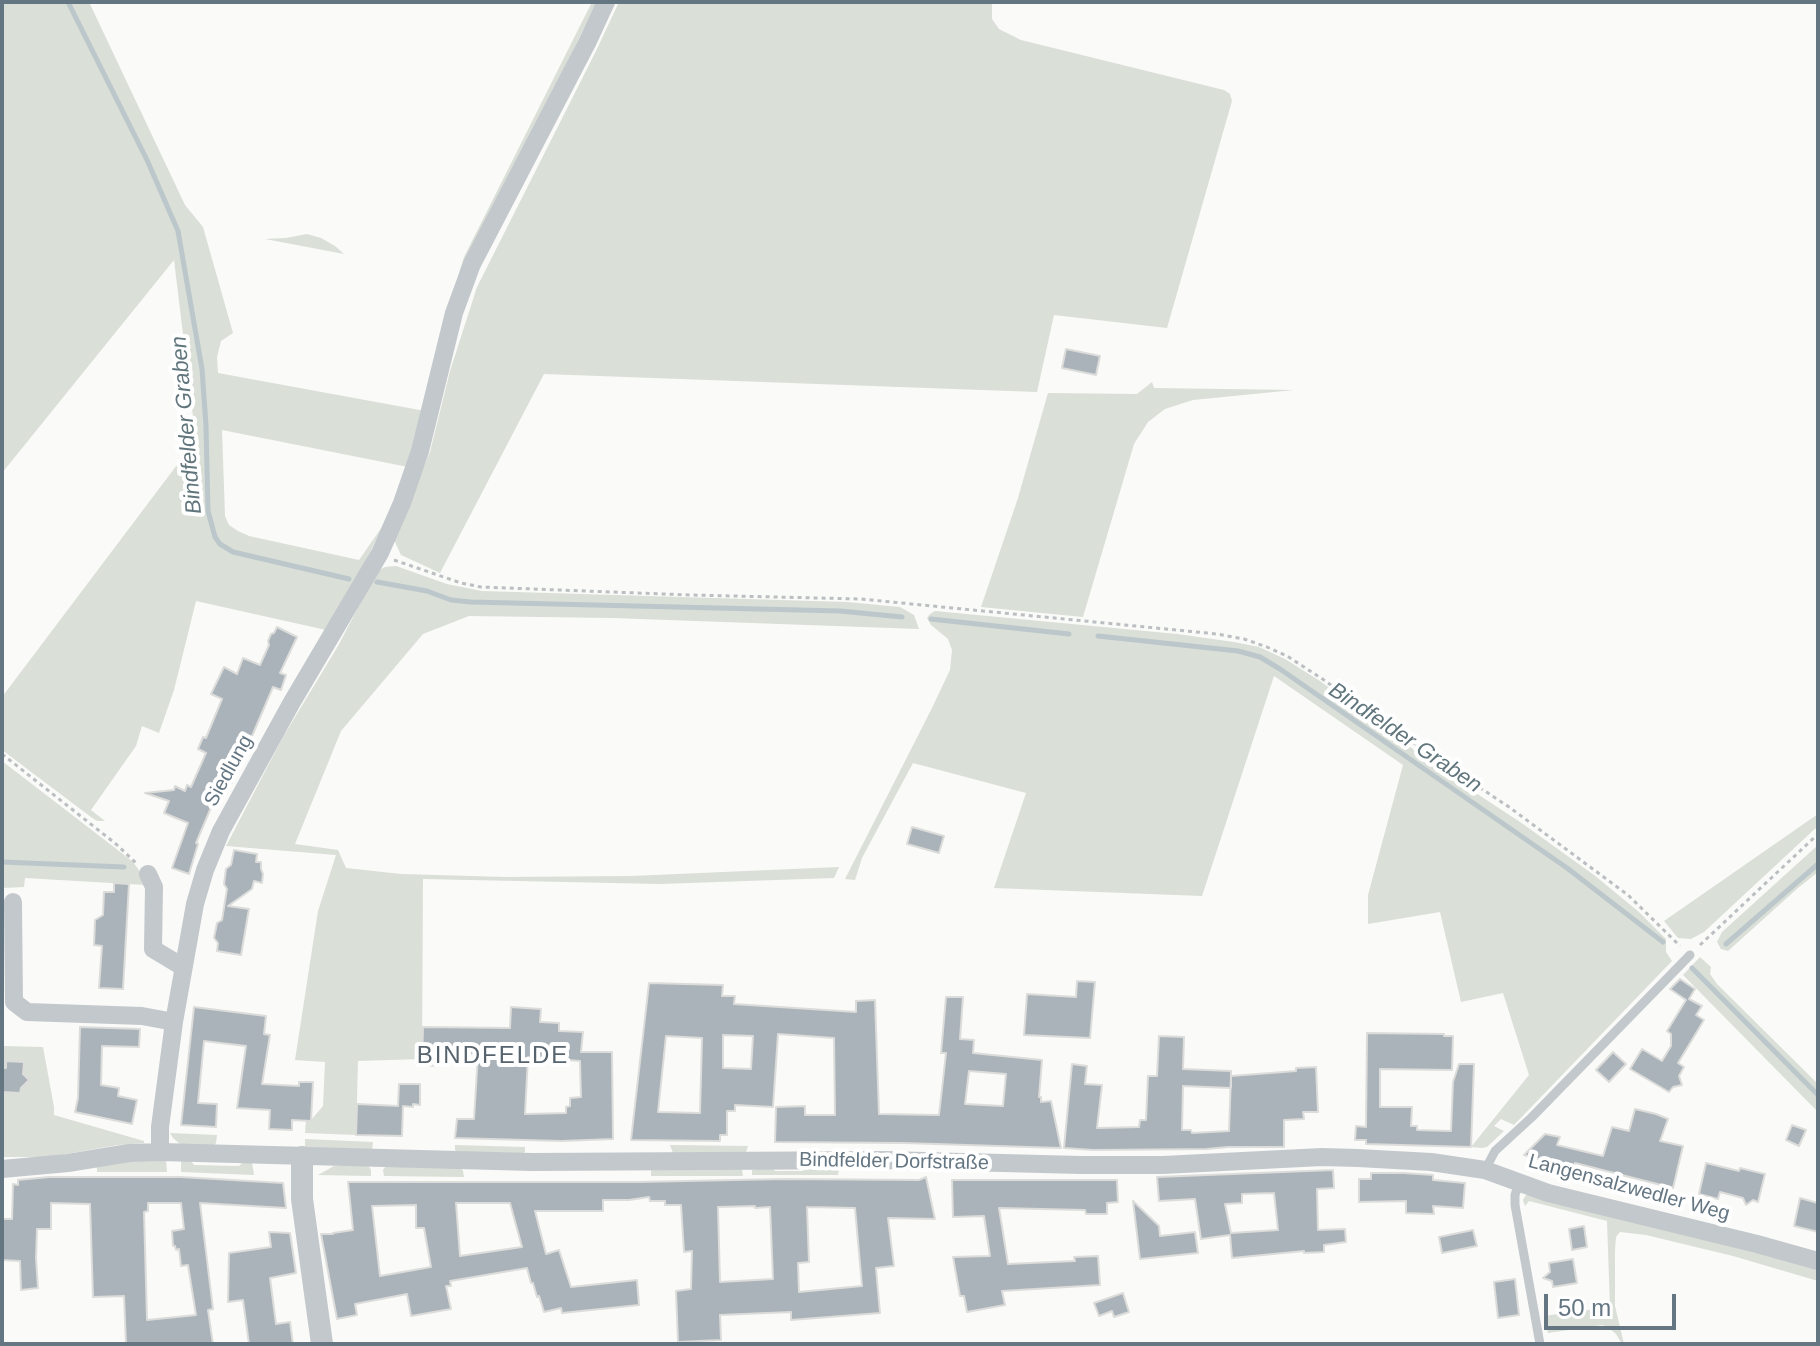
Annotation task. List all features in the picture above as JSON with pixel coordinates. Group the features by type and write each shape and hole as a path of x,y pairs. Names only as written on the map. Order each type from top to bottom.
{"street":[{"name":"Siedlung","path":"160,1152 160,1127 174,1022 195,904 205,870 221,831 292,702 378,557 402,503 420,451 454,313 472,264 606,2"},
{"path":"148,874 154,887 153,949 183,967"},
{"path":"13,902 14,1002 27,1012 142,1016 174,1022"},
{"name":"Bindfelder Dorfstraße","path":"2,1169 160,1152 532,1162 885,1160 1081,1165 1163,1165 1322,1157 1431,1162 1485,1170"},
{"path":"302,1157 302,1199 322,1344"},
{"name":"Langensalzwedler Weg","path":"1485,1170 1548,1193 1818,1261"}],"lane":[{"name":"Langensalzwedler Weg","path":"1485,1170 1495,1151 1690,955"},
{"path":"1519,1183 1515,1205 1540,1344"}],"path":[{"path":"378,557 481,587 861,599 1244,639 1287,656 1509,807 1628,895 1690,955 1818,834"},
{"path":"2,754 116,844 148,874"}],"shaded area":[{"path":"2,2 89,2 185,205 203,227 233,333 221,341 217,357 218,373 425,411 408,467 222,430 225,516 229,525 238,531 359,560 382,527 326,630 196,601 174,690 159,733 142,726 136,746 91,810 105,821 91,817 2,750 2,697 189,449 195,433 174,260 2,473"},
{"path":"592,2 597,2 461,277 458,276 464,257"},
{"path":"619,2 992,2 992,19 999,29 1021,40 1224,90 1230,94 1232,101 1167,328 1054,315 1037,392 544,374 440,573 401,555 394,540 430,452 450,371 477,287"},
{"path":"307,234 321,238 344,254 265,239 286,238"},
{"path":"1152,382 1154,388 1294,390 1193,400 1165,409 1148,422 1134,444 1083,617 981,607 1018,498 1048,393 1137,394"},
{"path":"396,566 447,584 482,591 847,602 900,607 914,615 919,629 469,616 423,634 341,731 295,844 338,850 346,868 401,874 631,876 839,867 834,878 660,884 423,879 422,1059 358,1061 356,1135 305,1133 306,1120 311,1120 323,1106 325,1062 295,1060 318,911 336,855 226,846 283,737 338,646 374,577 385,567"},
{"path":"935,611 1177,634 1259,647 1285,659 1594,875 1666,939 1666,952 1672,961 1514,1125 1501,1119 1494,1126 1504,1131 1487,1147 1471,1147 1529,1075 1503,993 1461,1002 1440,912 1368,924 1368,895 1403,765 1274,676 1202,896 994,888 1026,793 913,763 862,858 855,880 845,879 950,670 952,650 948,639 927,618"},
{"path":"2,761 132,861 146,885 25,878 24,887 2,888"},
{"path":"1818,814 1818,826 1704,932 1691,939 1678,938 1664,921"},
{"path":"1818,845 1818,872 1728,951 1721,949 1717,942 1722,932"},
{"path":"1700,957 1711,967 1710,974 1717,984 1818,1084 1818,1112 1683,975"},
{"path":"2,1046 43,1047 54,1115 144,1143 49,1157 2,1157"},
{"path":"170,1133 217,1135 216,1143 213,1147 181,1145"},
{"path":"305,1139 373,1142 372,1151 305,1150"},
{"path":"455,1145 525,1147 525,1152 458,1153"},
{"path":"670,1145 748,1146 746,1152 673,1153"},
{"path":"166,1159 167,1172 97,1172 97,1164"},
{"path":"190,1159 194,1165 239,1166 244,1161 252,1162 254,1175 181,1172 181,1161"},
{"path":"368,1165 371,1176 318,1175 334,1166"},
{"path":"386,1166 461,1168 464,1177 384,1176"},
{"path":"739,1166 743,1176 651,1176 654,1167"},
{"path":"771,1166 775,1171 803,1171 807,1166 839,1169 838,1175 752,1175 752,1170"},
{"path":"1532,1194 1818,1269 1818,1281 1733,1256 1646,1235 1620,1232 1616,1237 1615,1250 1615,1306 1624,1344 1608,1327 1602,1325 1548,1333 1544,1316 1610,1307 1607,1221 1529,1201 1525,1206 1523,1200 1526,1195"}],"building":[{"path":"1066,349 1100,356 1096,375 1062,368"},
{"path":"277,627 297,637 280,673 286,675 281,690 273,687 232,783 223,779 196,843 189,874 172,868 188,823 164,813 169,801 145,793 174,790 175,786 185,791 187,785 191,787 206,753 198,749 203,737 206,738 222,699 211,694 224,667 237,674 243,658 260,665 271,634"},
{"path":"912,827 944,836 939,853 907,844"},
{"path":"234,850 257,854 256,862 261,862 263,874 262,883 254,881 252,889 228,906 249,909 241,955 217,951 218,943 214,938 217,923 222,920 227,889 224,884 226,869 231,865"},
{"path":"114,883 129,884 123,989 99,988 102,946 94,945 95,920 103,915 104,892 114,892"},
{"path":"1680,979 1695,989 1689,999 1702,1006 1696,1015 1704,1020 1678,1063 1684,1067 1679,1076 1682,1085 1673,1087 1669,1092 1630,1069 1642,1049 1662,1061 1671,1046 1671,1034 1667,1031 1686,1000 1670,989"},
{"path":"1077,981 1095,982 1090,1038 1024,1035 1027,994 1076,997"},
{"path":"649,983 723,985 722,996 735,996 734,1004 856,1012 856,1001 875,1000 879,1114 939,1115 946,1053 941,1053 946,997 963,997 960,1039 974,1040 973,1053 1042,1060 1039,1097 1041,1102 1051,1101 1061,1148 775,1142 776,1107 805,1106 805,1115 835,1115 834,1038 778,1034 773,1107 735,1105 735,1111 727,1111 727,1135 720,1135 720,1141 631,1140","holes":["723,1035 753,1036 751,1069 723,1068","666,1036 702,1038 700,1113 658,1112","969,1071 1006,1074 1003,1106 965,1104"]},
{"path":"194,1007 266,1016 264,1034 270,1035 262,1084 299,1086 299,1082 313,1082 311,1121 292,1120 292,1130 269,1129 270,1110 237,1108 246,1046 204,1041 198,1103 217,1104 216,1127 181,1125"},
{"path":"511,1007 541,1009 540,1022 559,1023 559,1031 583,1032 581,1052 612,1052 613,1139 455,1138 457,1119 474,1119 478,1054 440,1053 440,1066 422,1065 423,1027 510,1028","holes":["528,1057 580,1061 581,1097 570,1098 566,1113 525,1114"]},
{"path":"80,1027 140,1029 139,1047 102,1046 101,1085 119,1088 118,1096 137,1100 132,1124 75,1112"},
{"path":"1367,1033 1453,1036 1452,1070 1380,1069 1380,1107 1412,1107 1411,1126 1417,1126 1417,1130 1451,1131 1453,1082 1459,1064 1474,1064 1471,1147 1366,1144 1366,1140 1355,1140 1356,1126 1366,1127"},
{"path":"1159,1036 1184,1037 1183,1069 1231,1071 1231,1076 1316,1067 1318,1112 1303,1112 1304,1119 1284,1120 1284,1147 1064,1148 1072,1064 1087,1066 1085,1084 1102,1085 1097,1128 1139,1127 1140,1120 1146,1120 1148,1076 1157,1076","holes":["1183,1086 1231,1088 1229,1131 1192,1133 1191,1130 1182,1130"]},
{"path":"1613,1052 1626,1064 1609,1082 1596,1070"},
{"path":"6,1061 24,1062 23,1074 29,1080 20,1093 2,1092 2,1068 6,1068"},
{"path":"399,1084 420,1084 420,1105 403,1106 402,1136 356,1135 357,1104 398,1106"},
{"path":"1635,1109 1668,1119 1660,1141 1683,1146 1673,1188 1575,1163 1573,1172 1547,1166 1548,1162 1524,1155 1545,1134 1560,1137 1557,1145 1603,1156 1612,1127 1629,1131"},
{"path":"1792,1125 1806,1130 1799,1146 1786,1140"},
{"path":"1706,1163 1765,1174 1758,1202 1753,1200 1746,1205 1743,1198 1720,1192 1718,1199 1699,1194"},
{"path":"1333,1170 1334,1188 1317,1189 1318,1230 1345,1229 1346,1242 1324,1245 1324,1252 1232,1258 1230,1235 1201,1239 1195,1199 1159,1201 1157,1177","holes":["1274,1193 1278,1230 1231,1233 1225,1204 1242,1203 1242,1194"]},
{"path":"1371,1173 1433,1175 1433,1180 1465,1183 1463,1208 1433,1206 1434,1214 1406,1213 1406,1201 1359,1202 1359,1179 1371,1179"},
{"path":"49,1177 181,1177 283,1183 286,1208 200,1203 213,1309 208,1310 213,1344 126,1344 124,1296 93,1297 90,1204 51,1203 51,1229 37,1229 38,1288 21,1290 20,1261 2,1260 2,1219 12,1219 13,1184 18,1185 18,1180","holes":["148,1203 181,1203 184,1229 172,1231 173,1246 179,1249 181,1266 188,1265 196,1315 147,1320 144,1212 148,1211"]},
{"path":"926,1177 935,1219 888,1218 894,1266 876,1268 880,1313 791,1320 791,1312 720,1315 721,1340 678,1342 676,1291 691,1289 692,1251 684,1252 681,1205 665,1205 665,1201 650,1201 649,1197 603,1200 603,1211 535,1211 546,1254 559,1250 571,1287 637,1280 639,1305 562,1313 561,1308 544,1312 527,1268 450,1281 451,1286 446,1286 451,1309 411,1316 407,1294 355,1304 357,1315 337,1319 321,1234 353,1230 348,1182 919,1180","holes":["456,1203 510,1203 522,1247 460,1256","416,1205 416,1228 424,1228 431,1267 380,1276 372,1206","718,1207 770,1207 773,1279 720,1282","807,1207 855,1208 862,1286 799,1292 798,1263 809,1262"]},
{"path":"952,1180 1117,1180 1118,1202 1107,1203 1107,1214 1086,1214 1085,1210 999,1208 1008,1264 1075,1261 1074,1257 1098,1256 1100,1285 1002,1291 1005,1305 967,1312 964,1296 960,1296 953,1257 990,1256 984,1216 953,1217"},
{"path":"1800,1198 1818,1203 1818,1232 1794,1226"},
{"path":"1133,1201 1159,1226 1160,1236 1195,1232 1198,1253 1140,1259"},
{"path":"1584,1226 1587,1247 1572,1250 1569,1229"},
{"path":"1473,1230 1477,1246 1442,1253 1439,1237"},
{"path":"269,1232 290,1233 296,1273 270,1278 276,1324 290,1322 293,1344 249,1344 243,1300 228,1302 229,1253 271,1247"},
{"path":"1573,1259 1577,1283 1553,1287 1552,1281 1543,1278 1550,1272 1549,1263"},
{"path":"1515,1279 1519,1315 1498,1318 1494,1282"},
{"path":"1123,1293 1129,1312 1114,1317 1112,1311 1099,1316 1094,1303"}],"waterway":[{"name":"Bindfelder Graben","path":"68,2 147,160 178,231 202,369 208,511 215,537 233,552 349,579"},
{"name":"Bindfelder Graben","path":"377,582 471,602 840,611 902,617"},
{"name":"Bindfelder Graben","path":"931,619 1069,634"},
{"name":"Bindfelder Graben","path":"1098,636 1238,651 1260,657 1567,868 1663,942"},
{"path":"2,862 124,867"},
{"path":"1726,944 1818,864"},
{"name":"Bindfelder Graben","path":"1692,968 1818,1095"}],"district":[{"name":"BINDFELDE","path":"493,1056"}]}
